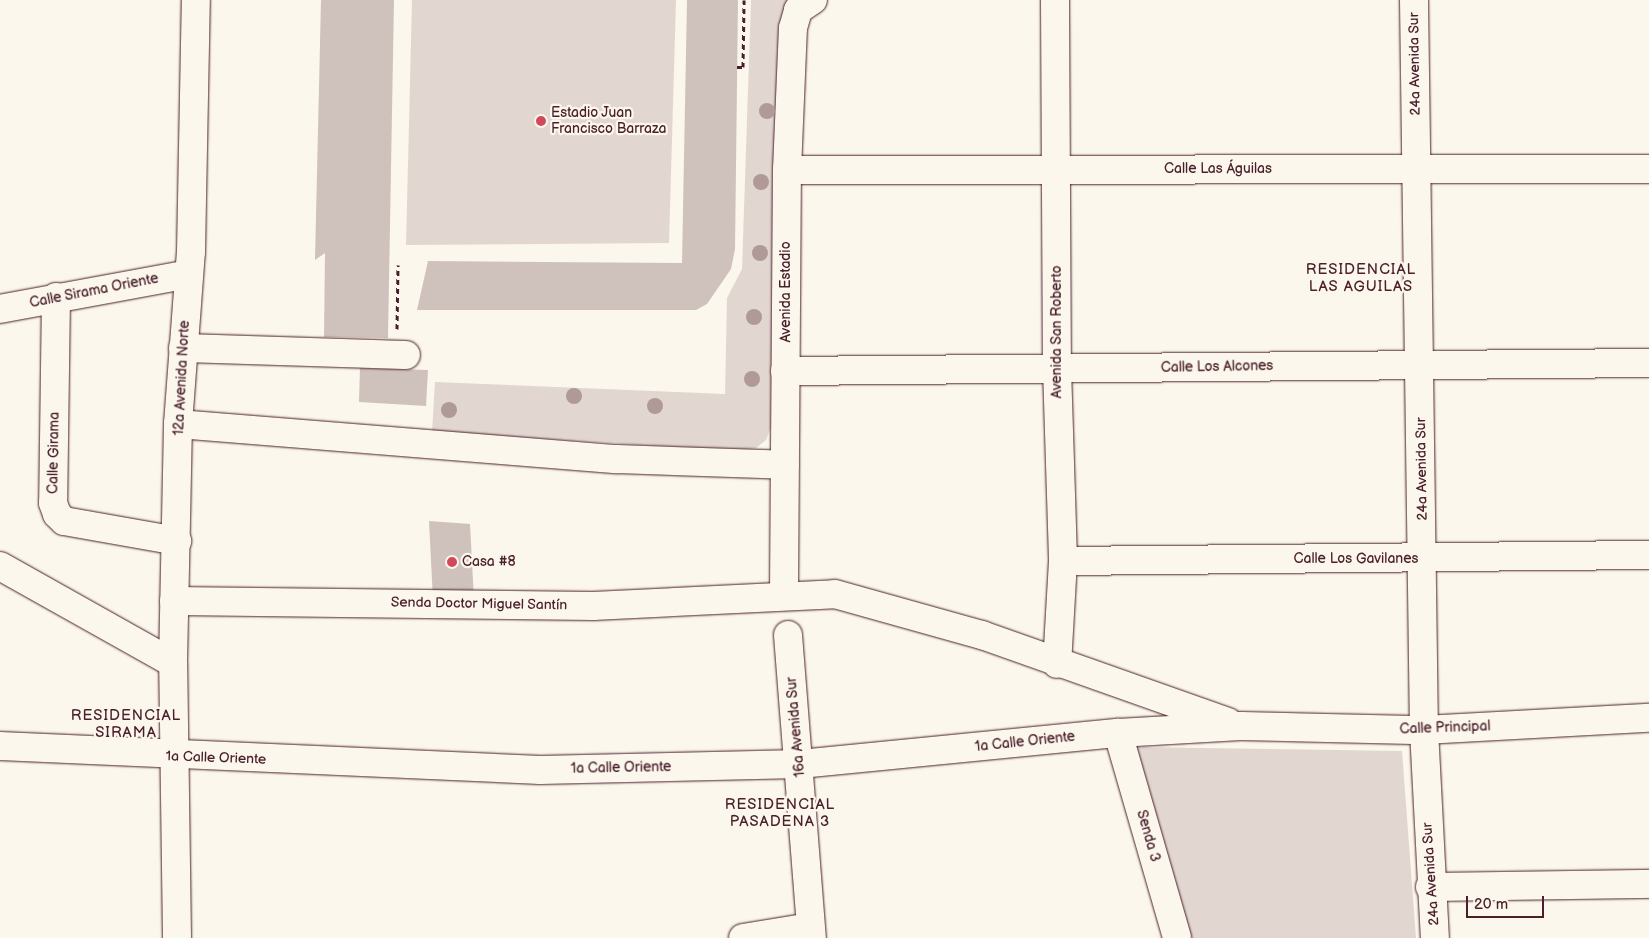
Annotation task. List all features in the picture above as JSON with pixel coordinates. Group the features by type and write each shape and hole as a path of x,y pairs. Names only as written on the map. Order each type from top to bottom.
{"street":[{"name":"12a Avenida Norte","path":"177,938 173,757 174,601 177,541 178,424 188,274 196,0"},
{"name":"Avenida Estadio","path":"784,593 787,170 793,28 798,10 813,0"},
{"name":"Avenida San Roberto","path":"1055,0 1057,368 1063,561 1057,664"},
{"name":"24a Avenida Sur","path":"1414,0 1421,365 1424,730 1430,887 1435,938"},
{"name":"Calle Las Águilas","path":"787,170 1649,169"},
{"name":"Calle Sirama Oriente","path":"0,310 56,297 188,274"},
{"name":"Calle Girama","path":"56,297 53,503 57,514 64,521 177,541"},
{"path":"183,348 401,355"},
{"name":"Calle Los Alcones","path":"786,371 1649,363"},
{"path":"178,424 617,459 785,465"},
{"name":"Calle Los Gavilanes","path":"1063,561 1649,555"},
{"path":"0,566 173,663"},
{"name":"Senda Doctor Miguel Santín","path":"174,601 593,606 784,593 835,594 982,635 1057,664 1241,726"},
{"name":"16a Avenida Sur","path":"788,635 800,764 811,933"},
{"name":"Calle Principal","path":"1241,726 1424,730 1649,718"},
{"name":"1a Calle Oriente","path":"0,746 173,757 540,770 800,764 1118,733 1241,726"},
{"name":"Senda 3","path":"1118,733 1177,938"},
{"path":"1430,887 1649,884"},
{"path":"743,938 811,933"}],"path":[{"path":"737,67 743,67 744,0"},
{"path":"398,264 401,355"}],"shaded area":[{"name":"Estadio Juan Francisco Barraza","path":"412,0 676,0 669,243 406,245"},
{"path":"751,0 788,0 771,427 766,440 756,448 737,451 432,432 435,382 725,394 727,298 742,269"},
{"path":"1135,747 1402,751 1416,938 1190,938"}],"building":[{"path":"321,0 394,0 388,338 324,337 325,253 315,260"},
{"path":"687,0 738,0 735,249 731,269 707,304 696,310 417,310 428,261 682,263"},
{"path":"360,368 428,370 426,406 359,402"},
{"name":"Casa #8","path":"429,521 470,524 474,600 433,600"}],"place":[{"name":"Estadio Juan Francisco Barraza","path":"541,121"},
{"name":"Casa #8","path":"452,562"}],"district":[{"name":"RESIDENCIAL LAS AGUILAS","path":"1361,278"},
{"name":"RESIDENCIAL SIRAMA","path":"126,724"},
{"name":"RESIDENCIAL PASADENA 3","path":"780,812"}]}
